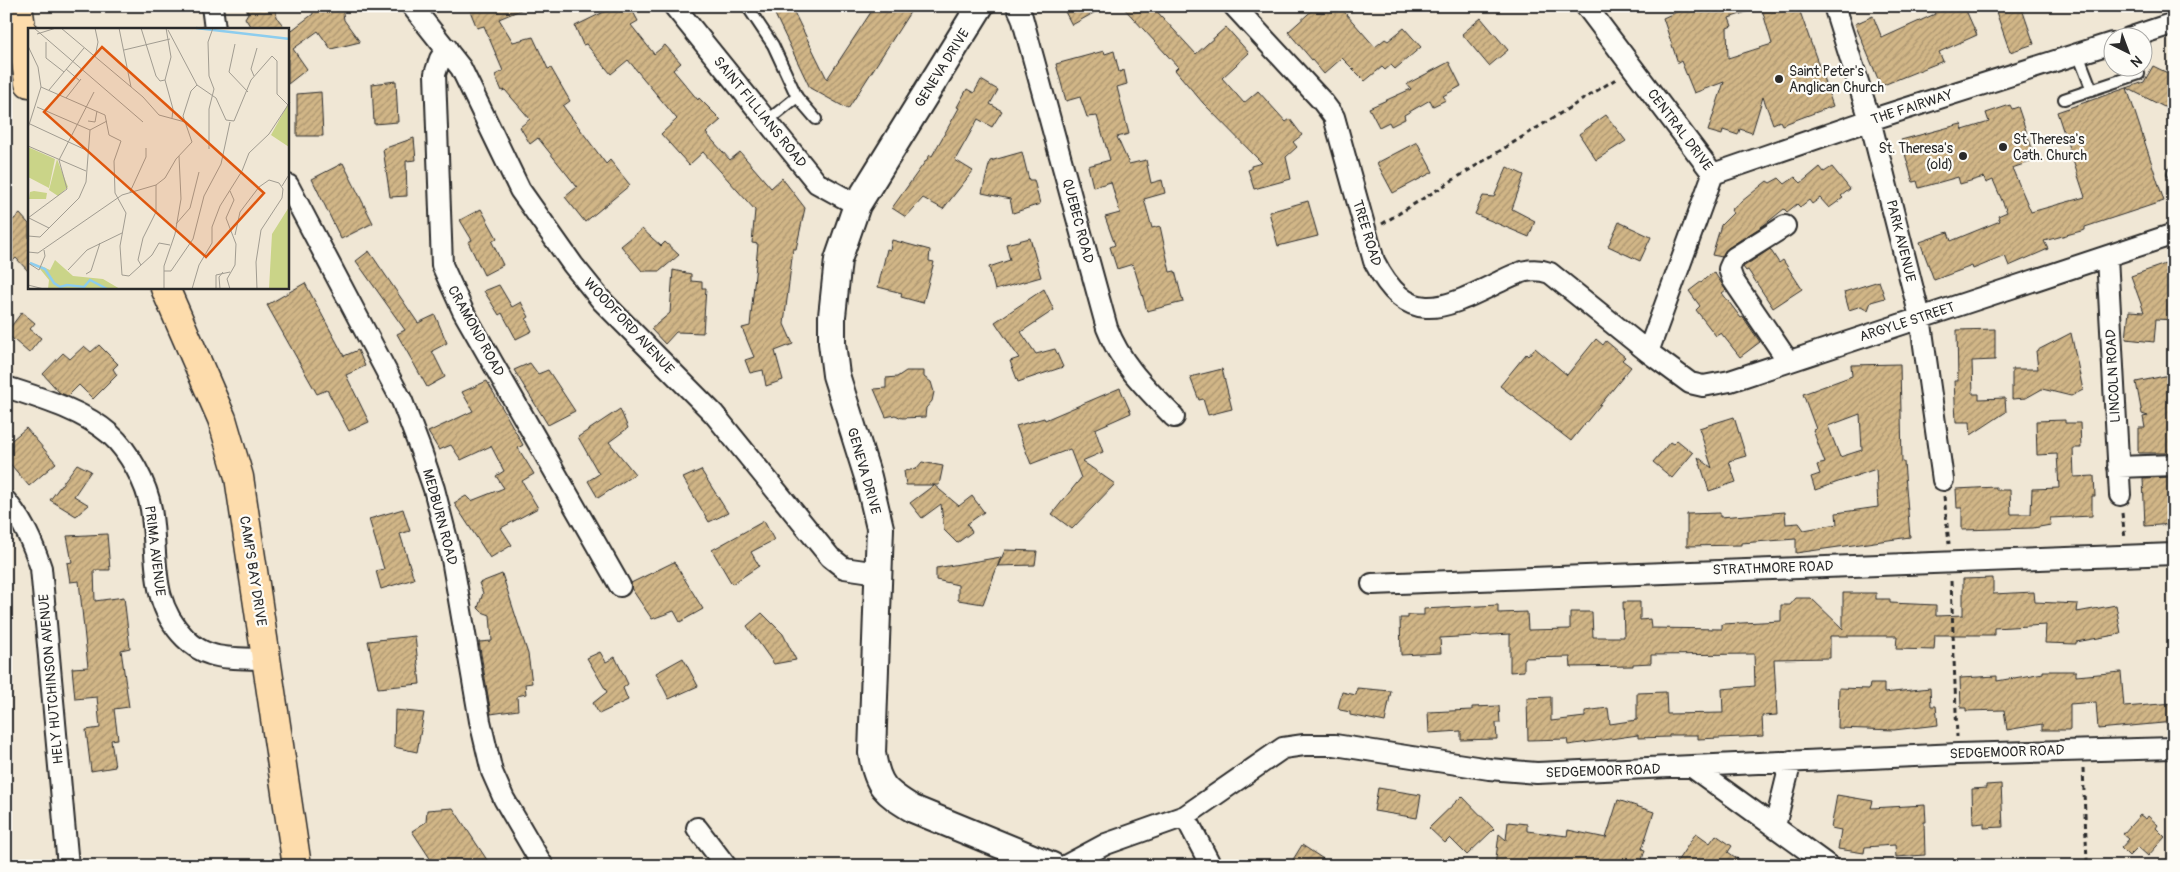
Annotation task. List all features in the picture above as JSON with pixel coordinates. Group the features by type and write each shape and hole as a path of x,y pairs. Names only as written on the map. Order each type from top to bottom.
{"main road":[{"path":"18,6 28,75"},
{"name":"CAMPS BAY DRIVE","path":"165,289 222,419 239,477 297,866"}],"street":[{"path":"212,6 215,28"},
{"name":"WOODFORD AVENUE","path":"412,6 461,68 520,190 573,265 602,301 714,414 830,558 844,568 878,573"},
{"name":"SAINT FILLIANS ROAD","path":"674,6 817,183 857,206"},
{"name":"GENEVA DRIVE","path":"980,6 857,206 838,260 832,316 832,343 836,375 880,528 872,753 875,772 882,786 913,809 1052,866"},
{"name":"QUEBEC ROAD","path":"1017,6 1022,17 1114,348 1140,382 1174,416"},
{"name":"TREE ROAD","path":"1234,6 1322,101 1334,117 1374,261 1382,278 1393,291 1404,300 1426,307 1447,306 1528,269 1538,269 1550,273 1648,352"},
{"name":"CENTRAL DRIVE","path":"1586,6 1713,174 1648,352"},
{"name":"PARK AVENUE","path":"1834,6 1870,120 1920,317 1943,480"},
{"path":"2152,30 2174,23"},
{"name":"THE FAIRWAY","path":"1713,174 1870,120 2102,46"},
{"name":"CRAMOND ROAD","path":"446,48 435,74 442,265 464,311 620,586"},
{"name":"MEDBURN ROAD","path":"289,187 402,401 421,451 434,489 452,559 480,721 492,772 504,799 543,866"},
{"path":"1785,226 1734,258 1729,269 1733,280 1788,361"},
{"name":"ARGYLE STREET","path":"1648,352 1690,383 1703,386 1730,381 2174,234"},
{"name":"LINCOLN ROAD","path":"2107,257 2120,495"},
{"name":"PRIMA AVENUE","path":"6,387 61,407 91,422 110,434 124,449 143,485 151,507 159,595 167,616 181,634 195,647 211,655 267,659"},
{"path":"2118,466 2174,465"},
{"name":"HELY HUTCHINSON AVENUE","path":"6,501 22,520 31,537 41,568 68,866"},
{"name":"STRATHMORE ROAD","path":"1372,584 2174,554"},
{"name":"SEDGEMOOR ROAD","path":"1065,866 1106,844 1185,816 1283,748 1304,745 1335,745 1488,769 1537,773 1958,754 2083,750 2172,751"},
{"path":"1775,826 1791,761"},
{"path":"1692,767 1829,866"},
{"path":"1185,816 1211,866"},
{"path":"697,828 726,866"}],"lane":[{"path":"747,6 773,45 797,97 816,119"},
{"path":"2078,54 2092,90"},
{"path":"2064,99 2127,78"},
{"path":"767,121 797,97"}],"path":[{"path":"1365,230 1385,223 1633,68"},
{"path":"1943,480 1950,561 1958,754"},
{"path":"2120,495 2127,556"},
{"path":"2083,750 2087,861 2084,866"}],"building":[{"path":"245,6 273,6 278,19 285,28 251,28 245,18 248,13"},
{"path":"312,6 342,6 344,20 360,42 331,49 318,31 293,49 307,69 289,83 289,32 313,14"},
{"path":"468,6 530,6 499,19 513,42 533,37 548,69 551,68 570,101 563,106 606,164 610,160 630,185 585,222 565,197 577,187 538,138 530,144 520,127 530,119 505,90 502,91 495,75 503,71 484,26 477,28"},
{"path":"616,6 630,6 638,21 631,25 654,54 665,45 681,63 673,70 698,100 699,98 721,120 706,133 730,160 740,152 771,188 782,178 805,208 796,249 793,249 784,324 793,344 775,351 783,380 766,386 763,370 750,373 745,360 754,357 742,328 750,326 758,244 752,243 755,210 703,152 689,165 661,134 677,119 628,60 611,74 586,44 583,45 575,26"},
{"path":"771,6 791,6 827,79 875,6 914,6 848,109 810,88"},
{"path":"1062,6 1106,6 1072,25"},
{"path":"1122,6 1152,6 1196,54 1226,27 1249,53 1222,78 1244,103 1258,91 1286,122 1290,119 1302,135 1293,142 1297,147 1286,157 1291,179 1254,189 1248,170 1251,169 1251,166 1262,163 1203,103 1175,70 1178,67"},
{"path":"1317,6 1339,6 1375,47 1385,39 1388,41 1404,28 1421,47 1395,69 1391,65 1385,70 1382,67 1365,81 1342,58 1324,74 1288,32"},
{"path":"1690,6 1755,6 1755,9 1729,18 1732,26 1727,28 1728,58 1772,44 1761,6 1798,6 1833,106 1782,125 1780,121 1773,124 1763,97 1752,133 1740,129 1738,135 1723,130 1722,135 1708,131 1724,82 1694,93 1681,61 1678,63 1663,18"},
{"path":"1932,6 1964,6 1977,35 1939,52 1943,61 1881,86 1855,24 1873,16 1882,38 1935,14"},
{"path":"1994,6 2021,6 2034,44 2010,52"},
{"path":"1481,18 1508,50 1489,66 1462,34"},
{"path":"1104,51 1105,54 1114,51 1119,72 1124,70 1127,84 1117,87 1129,134 1117,137 1129,164 1146,160 1151,183 1162,180 1165,193 1144,199 1152,228 1160,226 1170,272 1175,271 1183,302 1147,311 1133,264 1117,269 1110,247 1115,245 1105,217 1120,213 1111,182 1093,187 1088,166 1110,160 1097,116 1087,117 1080,97 1066,101 1056,64"},
{"path":"1449,62 1461,86 1443,96 1446,100 1433,106 1430,100 1404,115 1405,119 1391,126 1389,122 1379,127 1369,108 1411,89 1407,84"},
{"path":"2153,66 2174,76 2174,112 2127,88 2164,201 2085,227 2085,230 2044,241 2048,249 2009,266 2005,256 1973,269 1972,266 1934,280 1920,242 1948,232 1951,241 2000,221 1998,216 2007,212 1993,180 1986,183 1984,177 1960,184 1958,177 1919,188 1917,181 1913,182 1901,140 1961,124 1963,130 1989,122 1986,113 2010,105 2012,109 2018,107 2036,160 2012,168 2031,212 2085,197 2057,112 2144,82 2146,78 2152,78"},
{"path":"981,80 998,90 990,104 1002,111 992,127 978,119 955,160 973,171 943,209 923,198 906,217 892,208 930,155 932,156 959,108 957,107 967,89 974,93"},
{"path":"396,81 398,122 374,124 372,84"},
{"path":"321,92 323,136 297,136 297,94"},
{"path":"1606,115 1626,141 1596,160 1579,134"},
{"path":"414,138 416,160 406,161 407,196 390,197 383,149"},
{"path":"1417,142 1433,172 1393,193 1377,163"},
{"path":"1022,152 1029,180 1034,180 1040,204 1013,213 1010,199 982,193 990,161"},
{"path":"343,163 373,223 341,239 312,179"},
{"path":"1507,167 1524,175 1512,209 1535,221 1529,237 1475,214 1483,196 1494,197"},
{"path":"1820,167 1824,172 1832,167 1850,189 1841,196 1843,198 1829,208 1820,198 1812,204 1809,200 1800,207 1797,204 1787,212 1784,209 1764,225 1728,248 1722,257 1712,255 1721,225 1733,213 1731,210 1767,181 1770,183 1779,178 1785,184 1795,177 1801,183"},
{"path":"1308,201 1318,236 1278,246 1269,212"},
{"path":"481,209 497,238 492,242 503,265 484,275 468,242 472,240 460,220"},
{"path":"20,214 28,223 28,271 16,258 6,267 6,226"},
{"path":"1619,222 1651,237 1640,261 1608,246"},
{"path":"642,229 661,246 665,242 679,255 660,271 642,271 621,246"},
{"path":"1030,238 1041,277 995,290 989,267 1010,260 1006,244"},
{"path":"892,240 930,250 929,261 934,262 923,303 901,297 902,293 878,287 887,249 890,250"},
{"path":"1770,249 1779,263 1783,260 1802,289 1773,308 1748,270 1746,271 1743,267"},
{"path":"369,251 418,323 435,315 447,343 432,351 445,377 427,387 397,334 405,330 356,261"},
{"path":"2171,262 2174,269 2174,320 2156,319 2154,342 2126,339 2129,311 2144,312 2131,276"},
{"path":"673,270 691,274 691,281 702,282 702,288 706,288 703,333 676,332 665,344 651,329 670,313"},
{"path":"1714,272 1726,290 1722,293 1741,318 1743,317 1760,342 1740,357 1721,333 1716,336 1696,310 1700,306 1689,291"},
{"path":"1879,281 1885,298 1871,302 1868,310 1861,306 1849,310 1844,292"},
{"path":"305,283 344,356 358,350 365,366 346,375 369,422 349,431 327,390 317,394 267,305"},
{"path":"499,285 512,307 521,302 529,317 526,319 532,331 516,339 502,313 499,315 484,291"},
{"path":"1044,289 1054,310 1021,332 1036,354 1055,349 1063,367 1018,382 1010,361 1019,358 995,322"},
{"path":"22,312 35,323 30,329 41,338 29,353 6,333"},
{"path":"1995,329 1995,360 1972,361 1973,394 1979,394 1979,399 2005,398 2006,412 1971,435 1970,422 1956,422 1954,381 1958,381 1957,330"},
{"path":"2071,333 2083,390 2071,396 2042,389 2026,398 2012,399 2012,369 2038,369 2036,351"},
{"path":"1596,339 1603,345 1606,341 1625,357 1622,360 1631,367 1571,441 1500,386 1526,354 1528,356 1535,348 1567,375"},
{"path":"99,345 118,364 113,369 117,375 93,399 79,385 68,396 60,393 43,374 63,353 70,359 84,346 91,352"},
{"path":"530,363 538,374 548,370 575,411 548,425 514,370"},
{"path":"1900,364 1902,462 1904,462 1910,537 1796,553 1796,539 1741,543 1741,545 1687,546 1687,514 1720,513 1720,517 1785,512 1786,524 1799,523 1804,530 1837,524 1836,513 1878,507 1876,469 1815,490 1811,477 1820,474 1817,465 1825,463 1813,430 1816,429 1803,394 1852,376 1851,365","holes":["1860,414 1862,450 1840,457 1828,426"]},
{"path":"1222,369 1232,409 1208,415 1203,399 1199,400 1190,377"},
{"path":"906,371 924,371 924,377 931,382 934,392 932,401 926,408 925,417 902,418 895,415 886,417 874,389 886,388 886,378 897,377"},
{"path":"2174,374 2174,453 2138,453 2138,428 2145,428 2143,417 2148,416 2142,414 2136,382"},
{"path":"487,381 523,445 518,448 534,474 522,481 538,508 501,528 512,545 490,558 454,503 466,496 471,501 504,488 496,476 504,471 491,446 461,460 451,445 439,450 428,432 473,411 462,392"},
{"path":"1120,388 1131,413 1095,429 1103,452 1082,461 1115,484 1072,529 1052,514 1081,478 1070,449 1031,464 1016,426 1044,418 1045,420"},
{"path":"620,409 628,428 609,442 635,474 598,498 588,481 599,474 578,437"},
{"path":"1734,417 1746,456 1729,461 1736,482 1709,491 1698,457 1712,468 1699,428"},
{"path":"2065,420 2065,423 2080,423 2081,448 2073,448 2074,477 2094,476 2095,496 2092,496 2092,516 2050,518 2051,525 2033,528 1962,530 1962,508 1957,508 1956,489 1996,487 1996,490 2010,490 2011,514 2031,514 2032,489 2059,488 2057,454 2037,455 2036,421"},
{"path":"26,428 56,463 29,486 6,459 6,445"},
{"path":"1677,440 1693,453 1672,478 1653,462 1670,442 1673,444"},
{"path":"922,462 943,466 939,485 906,485 904,471 916,469"},
{"path":"77,464 91,471 74,496 89,505 76,516 50,500"},
{"path":"701,470 728,513 709,522 683,478"},
{"path":"2174,477 2174,524 2145,526 2143,478"},
{"path":"934,485 959,506 972,496 984,512 967,524 972,532 957,543 944,530 941,504 922,518 910,503"},
{"path":"403,509 410,531 400,534 414,579 381,589 376,571 384,569 369,519"},
{"path":"764,521 774,540 751,552 759,566 732,584 712,550"},
{"path":"107,534 110,570 94,570 95,601 124,597 130,648 121,650 129,707 114,709 118,739 111,740 115,767 91,771 86,730 100,728 97,697 75,699 72,668 88,667 79,581 70,582 67,563 72,562 67,536"},
{"path":"1005,550 1037,551 1035,565 998,566"},
{"path":"1001,557 983,604 958,600 958,585 936,580 936,568"},
{"path":"674,562 703,609 680,622 674,611 652,619 631,588 631,583"},
{"path":"502,574 528,654 532,683 525,684 526,694 517,696 518,710 491,714 479,642 492,641 490,615 478,608 483,593 479,583"},
{"path":"1993,578 1993,594 2034,592 2035,602 2078,604 2077,612 2116,605 2121,634 2076,642 2076,644 2045,643 2046,625 1994,628 1994,635 1935,635 1934,650 1896,649 1897,636 1830,636 1830,658 1774,659 1777,715 1762,716 1763,736 1698,739 1698,735 1638,738 1638,735 1568,745 1567,739 1528,740 1527,698 1551,697 1551,721 1585,717 1585,711 1608,708 1610,724 1637,720 1637,693 1666,692 1667,714 1723,713 1722,689 1755,686 1754,654 1651,655 1651,663 1633,664 1633,666 1571,667 1570,657 1524,658 1524,671 1510,672 1510,634 1440,638 1441,653 1401,655 1400,618 1408,618 1408,615 1424,615 1424,609 1498,605 1498,613 1527,612 1528,630 1570,629 1570,612 1592,612 1593,637 1624,637 1623,602 1640,602 1640,620 1650,619 1651,628 1722,629 1722,624 1781,621 1781,605 1790,605 1796,598 1811,598 1843,629 1843,593 1876,593 1876,599 1890,599 1890,603 1936,605 1936,616 1963,615 1963,579"},
{"path":"762,613 783,634 796,660 774,664 747,626"},
{"path":"415,636 420,684 378,688 368,641"},
{"path":"600,652 606,662 615,657 628,684 623,688 628,700 599,714 593,703 607,692 587,658"},
{"path":"683,658 698,686 669,699 656,673"},
{"path":"2043,671 2076,671 2076,676 2121,672 2124,707 2174,703 2174,722 2098,729 2096,702 2070,704 2070,730 2042,730 2042,724 2007,730 2004,710 1966,711 1966,708 1961,708 1960,678 1997,676 1997,681 2043,673"},
{"path":"1870,684 1884,684 1884,693 1930,688 1931,706 1936,706 1938,725 1894,730 1838,728 1839,688 1869,689"},
{"path":"1357,688 1391,691 1385,722 1350,715 1350,712 1338,708 1342,692 1356,695"},
{"path":"1499,706 1500,723 1496,723 1497,739 1461,740 1461,731 1429,733 1428,712 1472,710 1472,707"},
{"path":"395,710 424,713 417,752 394,747"},
{"path":"2001,784 2003,827 1984,828 1984,823 1973,824 1972,789 1986,788 1986,785"},
{"path":"1378,788 1421,795 1417,818 1374,811"},
{"path":"1837,795 1873,801 1871,808 1925,805 1925,855 1896,857 1895,845 1865,847 1864,853 1838,849 1841,830 1831,828"},
{"path":"1462,796 1494,829 1467,855 1450,838 1445,843 1429,828"},
{"path":"1618,800 1654,812 1642,849 1645,850 1640,866 1495,866 1499,834 1506,840 1508,822 1527,824 1527,831 1567,836 1568,830 1606,838"},
{"path":"453,808 491,866 435,866 412,831 426,822 427,810"},
{"path":"2140,815 2146,819 2148,816 2158,825 2156,828 2165,837 2148,856 2138,847 2129,856 2121,848 2129,839 2123,834"},
{"path":"1696,833 1710,843 1716,835 1732,846 1728,852 1747,866 1674,866"},
{"path":"1302,845 1334,866 1289,866"}],"place":[{"name":"Saint Peter's Anglican Church","path":"1779,79"},
{"name":"St Theresa's Cath. Church","path":"2003,147"},
{"name":"St. Theresa's (old)","path":"1963,156"}]}
